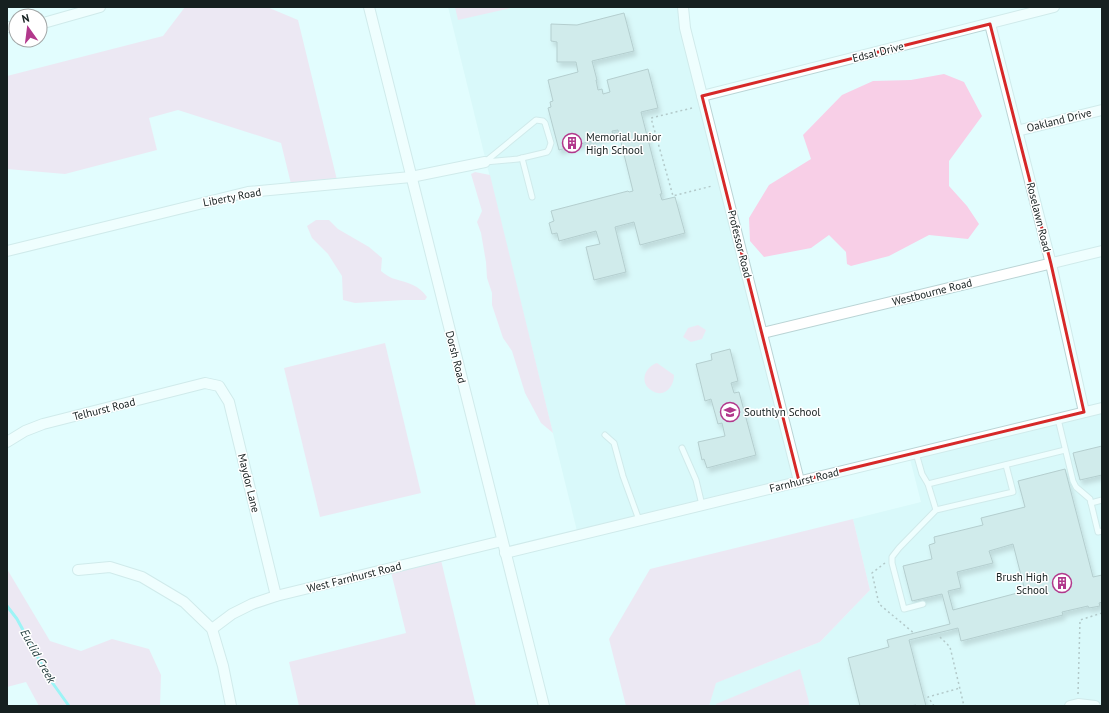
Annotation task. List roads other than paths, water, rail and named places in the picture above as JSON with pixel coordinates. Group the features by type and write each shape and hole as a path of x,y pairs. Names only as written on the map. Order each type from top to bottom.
{"street":[{"path":"48,22 100,7"},
{"name":"Dorsh Road","path":"369,7 544,706"},
{"name":"Professor Road","path":"683,7 685,28 763,333 799,481"},
{"name":"Edsal Drive","path":"702,96 1054,7"},
{"name":"Roselawn Road","path":"990,24 1051,264 1084,412"},
{"name":"Oakland Drive","path":"1017,131 1102,110"},
{"name":"Liberty Road","path":"7,251 248,192 411,177 485,162"},
{"name":"Westbourne Road","path":"763,333 1102,251"},
{"name":"Telhurst Road","path":"7,442 25,431 43,424 205,383"},
{"name":"Maydor Lane","path":"205,383 219,386 229,402 276,596"},
{"name":"Farnhurst Road","path":"505,553 1102,408"},
{"name":"West Farnhurst Road","path":"212,629 232,614 252,604 276,596 502,541"},
{"path":"78,570 110,567 142,577 184,602 212,629 223,666 231,706"},
{"path":"1075,705 1095,706"}],"lane":[{"path":"537,119 545,123 551,144 549,149 543,153 522,158 485,162 533,121 537,119"},
{"path":"522,158 532,197"},
{"path":"1058,419 1073,481 1076,487 1090,499 1098,532 1102,531"},
{"path":"605,435 614,443 623,476 639,520"},
{"path":"682,448 696,480 702,505"},
{"path":"928,484 1065,450"},
{"path":"916,453 922,474 928,484 936,510"},
{"path":"923,604 904,609 892,563 892,557 936,510 1013,492 1006,465"},
{"path":"1091,502 1102,500"}],"waterway":[{"name":"Euclid Creek","path":"7,606 17,619 49,678 69,706"}],"place":[{"name":"Memorial Junior High School","path":"572,143"},
{"name":"Southlyn School","path":"730,412"},
{"name":"Brush High School","path":"1062,583"}]}
